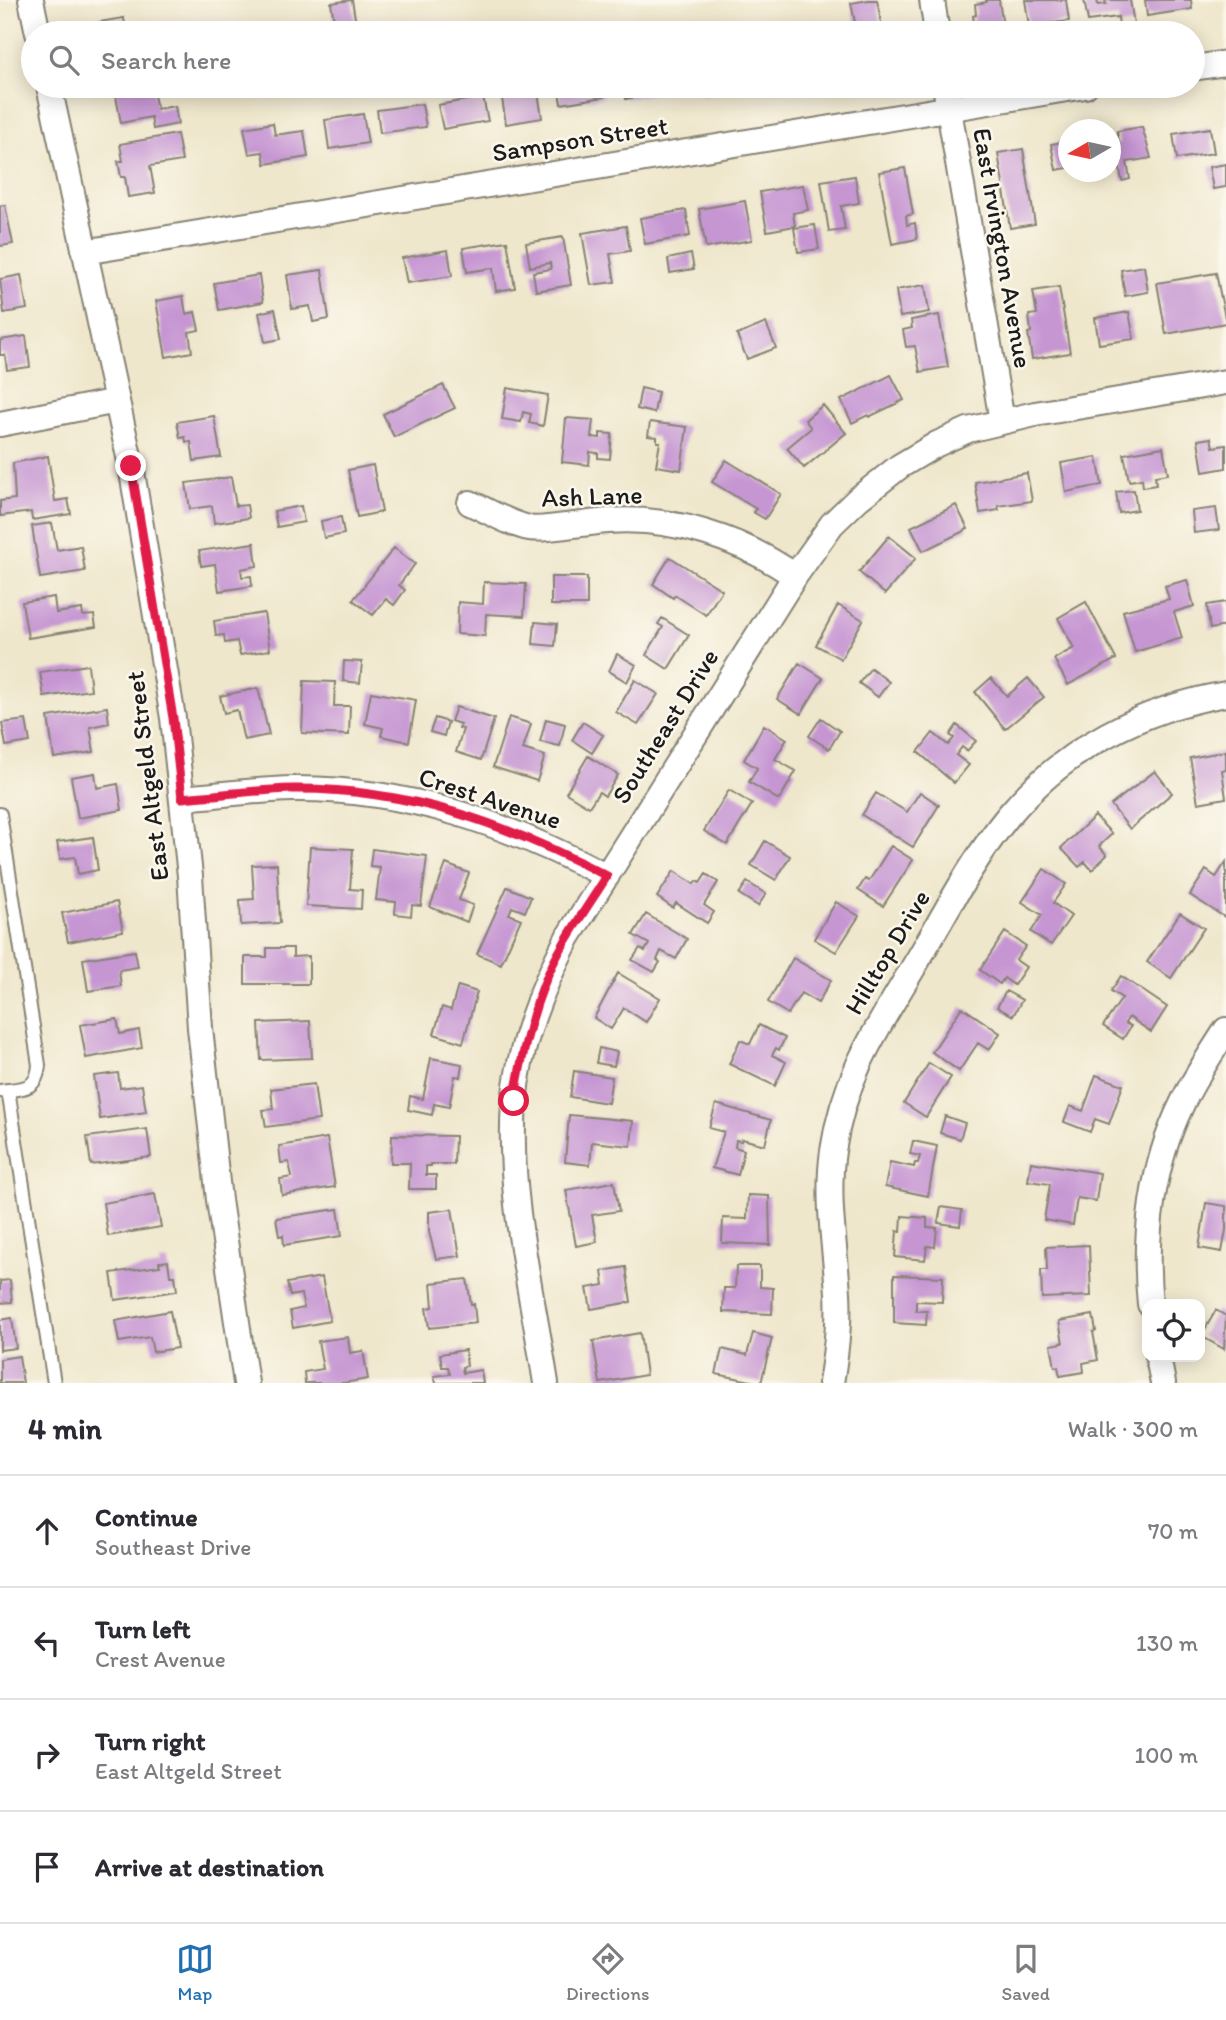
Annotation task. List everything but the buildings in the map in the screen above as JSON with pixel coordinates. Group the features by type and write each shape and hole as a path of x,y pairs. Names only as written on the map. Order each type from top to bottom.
{"street":[{"path":"31,0 35,21"},
{"path":"932,0 935,21"},
{"path":"1205,66 1226,63"},
{"name":"East Altgeld Street","path":"52,98 131,466 171,705 182,798 200,1028 219,1200 246,1383"},
{"name":"Sampson Street","path":"84,251 941,98"},
{"name":"East Irvington Avenue","path":"947,98 1002,421"},
{"name":"Southeast Drive","path":"546,1383 514,1177 512,1142 514,1101 529,1027 545,982 568,937 795,576 832,524 858,499 900,466 957,435 1002,421 1226,382"},
{"path":"0,424 117,401"},
{"name":"Ash Lane","path":"470,503 530,529 618,520 669,524 718,537 753,551 795,576"},
{"name":"Hilltop Drive","path":"831,1383 836,1349 838,1296 830,1187 832,1153 846,1091 874,1030 987,846 1033,790 1056,769 1098,739 1129,722 1189,700 1226,694"},
{"name":"Crest Avenue","path":"182,798 292,789 334,790 411,800 506,828 607,876"},
{"path":"1150,1299 1147,1258 1149,1226 1154,1193 1169,1136 1182,1103 1226,1030"},
{"path":"1159,1362 1163,1383"}],"lane":[{"path":"0,814 39,1065 34,1083 24,1088 4,1091 54,1383"}],"route":[{"path":"131,466 173,718 182,798 292,789 334,790 411,800 506,828 607,876 568,937 545,982 521,1059 514,1101"}]}
